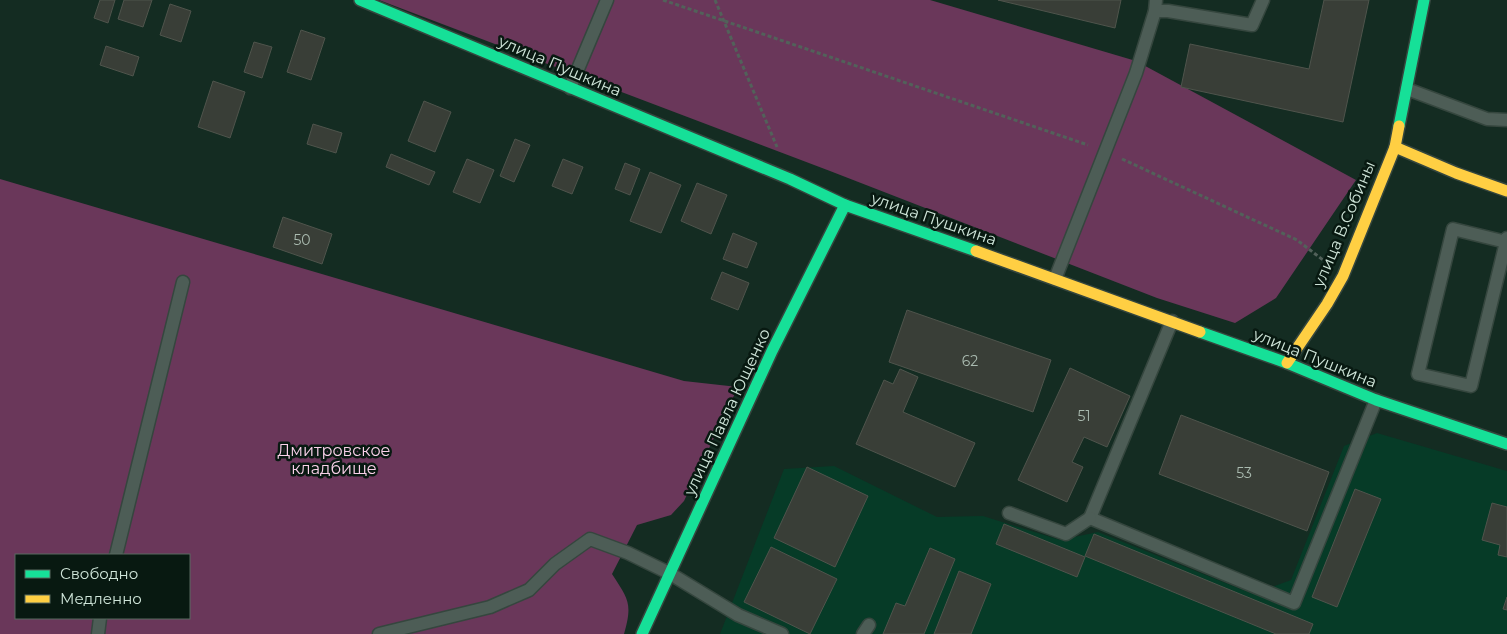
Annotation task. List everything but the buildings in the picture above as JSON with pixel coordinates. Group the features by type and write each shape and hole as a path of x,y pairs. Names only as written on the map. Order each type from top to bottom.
{"street":[{"name":"улица Пушкина","path":"360,0 790,179 845,205 1055,278 1287,363 1376,400 1507,444"},
{"name":"улица В.Собины","path":"1287,363 1344,276 1395,147 1424,0"},
{"path":"1395,147 1456,173 1507,191"},
{"name":"улица Павла Ющенко","path":"642,634 772,351 845,205"}],"lane":[{"path":"570,88 607,0"},
{"path":"1055,278 1136,73 1155,6 1168,11 1252,25 1262,0"},
{"path":"1407,88 1487,120 1507,120"},
{"path":"1453,229 1507,240 1471,386 1418,374 1453,229"},
{"path":"116,554 183,282"},
{"path":"1009,512 1066,534 1090,518 1172,321"},
{"path":"1090,518 1294,603 1376,400"},
{"path":"379,634 490,607 528,590 555,564 590,539 628,553 669,573 738,615 782,634"},
{"path":"98,634 100,619"}],"path":[{"path":"663,0 1105,151 1297,240 1344,276"},
{"path":"715,0 790,179"}],"shaded area":[{"path":"1377,433 1507,471 1507,634 720,634 784,469 834,466 937,517 983,516 1060,540 1098,532 1253,594 1291,580 1344,446"}],"green space":[{"path":"379,0 930,0 1136,61 1356,180 1276,298 1235,323 1157,298 830,171"},
{"name":"Дмитровское кладбище","path":"0,179 684,381 738,387 684,501 671,515 637,525 612,574 627,602 628,615 624,634 0,634"}],"traffic: fast":[{"path":"360,0 790,179 845,205 976,251"},
{"path":"1399,126 1424,0"},
{"path":"642,634 772,351 845,205"},
{"path":"1200,332 1287,363 1376,400 1507,444"}],"traffic: slow":[{"path":"1287,363 1327,304 1343,276 1395,147 1399,126"},
{"path":"1395,147 1456,173 1507,191"},
{"path":"976,251 1200,332"}]}
